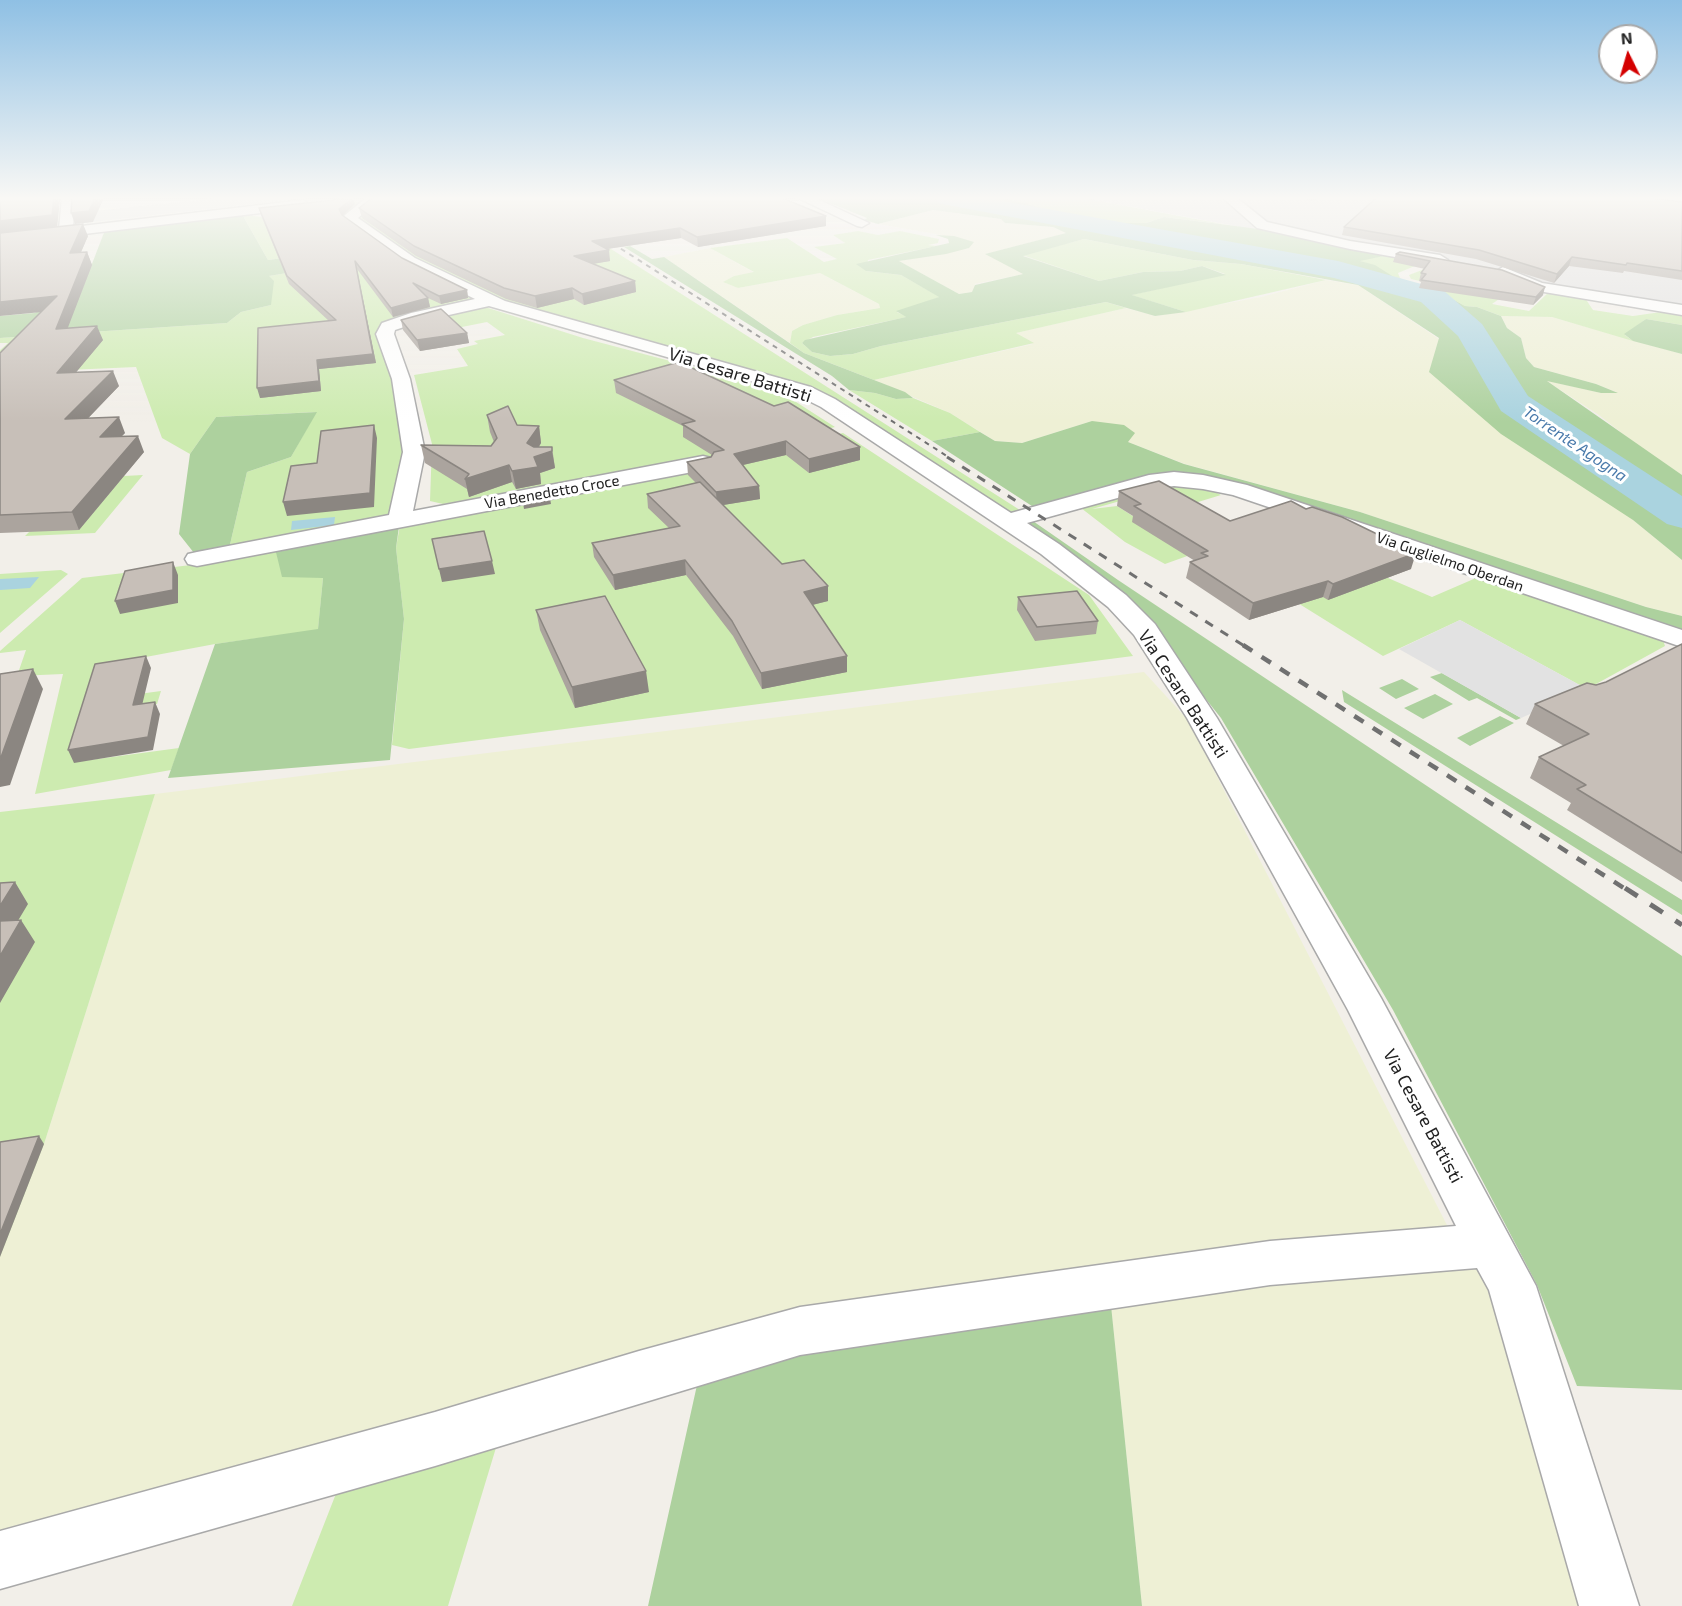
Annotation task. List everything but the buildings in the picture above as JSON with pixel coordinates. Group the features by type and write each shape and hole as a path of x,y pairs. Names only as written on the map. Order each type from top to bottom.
{"street":[{"name":"Via Cesare Battisti","path":"434,273 491,301 543,319 804,391 852,418 1050,549 1117,601 1145,630 1202,718 1367,1009 1512,1286 1609,1606"},
{"path":"1505,273 1538,287 1682,310"},
{"path":"400,519 414,452 401,379 385,334 388,327 417,317 491,301"},
{"name":"Via Benedetto Croce","path":"197,559 400,519 703,464"},
{"name":"Via Guglielmo Oberdan","path":"1007,521 1149,482 1174,479 1203,482 1239,490 1675,647"},
{"path":"0,1560 424,1442 800,1331 1270,1263 1491,1245"}],"shaded area":[{"path":"1485,273 1682,273 1682,310"},
{"path":"1460,620 1587,689 1521,718 1399,649"}],"green space":[{"path":"88,273 287,273 269,276 274,281 271,305 241,312 227,323 0,338 0,316 34,313 80,295"},
{"path":"287,273 434,273 491,301 388,327 414,452 400,519 228,553 247,472 291,457 316,412 216,417 190,454 162,438 136,367 0,373 0,350 8,343 0,343 0,338 227,323 241,312 271,305 269,276"},
{"path":"443,273 649,273 1023,512 1008,513 837,401 507,303"},
{"path":"666,273 687,273 804,353 905,392 913,398 896,399 875,393 849,390 832,376"},
{"path":"687,273 755,273 734,276 724,282 738,288 820,273 879,304 880,308 837,315 803,325 792,331 790,343"},
{"path":"749,273 883,273 901,275 940,297 897,312 907,317 813,337 802,343 812,352 830,356 853,354 881,346 1106,302 1126,308 1016,333 1034,343 874,380 804,353 790,343 792,331 803,325 837,315 880,308 879,304 820,273 738,288 723,282 734,276"},
{"path":"883,273 921,273 959,294 972,292 975,285 1023,274 1021,273 1075,273 1099,281 1138,273 1221,273 1226,275 1132,295 1186,312 1155,316 1106,302 881,346 853,354 830,356 812,352 802,343 805,340 906,317 896,311 939,297 901,275"},
{"path":"920,273 1024,274 975,284 973,292 959,294"},
{"path":"1075,273 1138,273 1099,281"},
{"path":"1222,273 1289,273 1326,280 1186,312 1131,295 1225,274"},
{"path":"1291,273 1345,273 1431,297 1468,331 1513,404 1682,517 1682,560 1633,520 1501,434 1429,372 1439,338 1358,285"},
{"path":"1351,273 1387,273 1400,281 1421,286 1420,289 1447,296 1465,306 1477,307 1501,316 1507,328 1521,338 1526,358 1534,367 1596,384 1618,393 1601,393 1547,381 1682,475 1682,504 1572,436 1525,402 1497,360 1483,331 1450,304 1435,296"},
{"path":"1384,273 1398,273 1400,278 1410,283"},
{"path":"1414,273 1454,273 1519,285 1492,304 1529,311 1549,292 1585,298 1593,310 1633,316 1661,312 1682,316 1682,325 1646,319 1625,335 1633,341 1552,317 1501,316 1477,307 1465,306 1447,296 1420,289 1424,282 1411,279 1409,275"},
{"path":"1326,280 1358,285 1439,339 1633,520 1682,560 1682,616 1646,607 1360,512 1185,464 1128,442 1092,421 1022,443 995,441 950,413 874,380 1033,344 1015,333 1126,308 1156,316 1261,297"},
{"path":"485,307 583,338 746,381 793,400 835,427 686,463 443,504 430,501 432,444 414,375 468,366 457,349 478,344 474,341 505,335 487,322 457,328 443,316"},
{"path":"1501,316 1552,317 1682,354 1682,475 1642,449 1599,415 1545,380 1601,393 1616,392 1596,384 1534,367 1526,358 1521,338 1507,328"},
{"path":"1646,319 1682,325 1682,354 1633,341 1624,334"},
{"path":"849,390 875,393 896,399 913,398 950,413 980,432 932,441"},
{"path":"317,412 291,457 247,472 228,553 198,558 179,534 190,454 216,417"},
{"path":"1092,421 1124,425 1135,433 1128,442 1184,464 1360,512 1646,607 1682,616 1682,636 1182,477 1035,508 932,441 980,432 995,441 1022,443"},
{"path":"843,433 1089,595 1133,656 409,749 392,745 404,619 396,548 400,525 734,458"},
{"path":"143,475 95,533 25,536 30,531 79,529 124,476"},
{"path":"1174,482 1220,489 1215,492 1221,495 1185,506 1134,497 1092,509 1117,506 1139,520 1229,541 1165,564 1125,542 1081,508"},
{"path":"400,519 396,548 404,619 390,760 168,778 215,644 318,629 323,578 282,577 274,544"},
{"path":"1030,519 1682,956 1682,1390 1577,1386 1537,1285 1393,1010 1221,718 1149,628 1020,522"},
{"path":"275,551 323,578 318,630 215,644 103,665 94,700 161,691 157,704 85,715 75,762 179,748 171,770 35,794 63,674 17,676 26,650 0,653 0,651 82,578 191,565"},
{"path":"1193,564 1388,578 1432,597 1476,578 1663,640 1665,646 1587,689 1460,620 1383,656 1264,582 1198,569"},
{"path":"61,570 68,574 0,633 0,574"},
{"path":"1144,672 1188,720 1451,1233 1491,1245 1605,1606 1142,1606 1109,1287 0,1555 0,1257 44,1144 155,794"},
{"path":"1442,673 1521,718 1516,720 1477,698 1469,701 1430,677"},
{"path":"1402,679 1419,689 1396,699 1379,688"},
{"path":"1342,690 1682,900 1682,915 1344,702"},
{"path":"1435,694 1453,704 1423,719 1404,708"},
{"path":"1500,716 1514,723 1470,746 1457,738"},
{"path":"155,794 44,1144 0,1257 0,812"},
{"path":"1109,1286 1142,1606 648,1606 703,1358"},
{"path":"505,1418 448,1606 292,1606 348,1463"}],"water":[{"path":"335,517 334,525 291,530 292,521"},
{"path":"39,577 30,588 0,590 0,579"}],"waterway":[{"name":"Torrente Agogna","path":"1349,273 1432,296 1471,331 1514,403 1682,515"}],"railway":[{"path":"659,273 950,458"},
{"path":"947,457 1246,647"},
{"path":"1243,645 1627,890"},
{"path":"1625,888 1682,925"}]}
